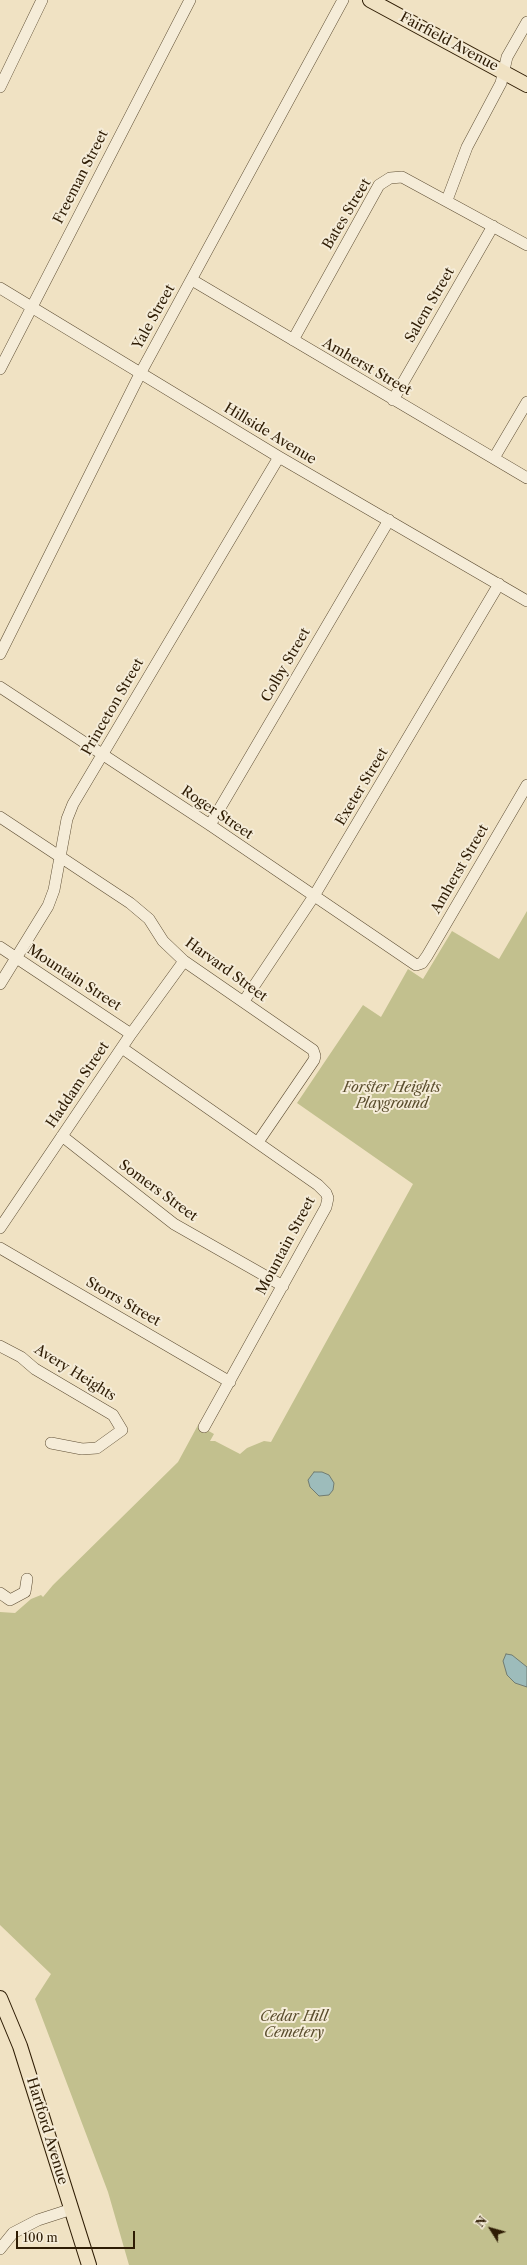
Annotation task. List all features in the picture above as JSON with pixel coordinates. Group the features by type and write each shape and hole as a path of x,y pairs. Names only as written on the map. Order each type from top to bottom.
{"main road":[{"name":"Fairfield Avenue","path":"370,0 527,85"},
{"name":"Hartford Avenue","path":"0,1998 13,2028 89,2265"}],"street":[{"path":"0,87 42,0"},
{"name":"Freeman Street","path":"0,369 190,0"},
{"name":"Yale Street","path":"0,654 140,374 343,0"},
{"path":"447,200 467,147 498,89 507,57 527,22"},
{"name":"Bates Street","path":"293,340 379,185 390,178 402,177 447,200 527,245"},
{"name":"Salem Street","path":"393,400 493,226"},
{"name":"Amherst Street","path":"192,280 527,478"},
{"name":"Hillside Avenue","path":"0,288 279,457 527,601"},
{"path":"494,458 527,402"},
{"name":"Princeton Street","path":"0,984 48,906 54,890 67,819 73,804 279,457"},
{"name":"Colby Street","path":"210,825 389,520"},
{"name":"Exeter Street","path":"244,1001 314,896 499,584"},
{"name":"Roger Street","path":"0,687 210,825 416,965"},
{"name":"Amherst Street","path":"416,965 422,963 427,956 527,785"},
{"name":"Harvard Street","path":"0,817 130,903 149,919 163,941 184,961 311,1048 315,1053 314,1060 258,1142"},
{"name":"Mountain Street","path":"0,947 131,1034"},
{"name":"Haddam Street","path":"0,1228 131,1034 184,961"},
{"name":"Mountain Street","path":"122,1048 318,1185 326,1193 328,1198 326,1208 204,1427"},
{"name":"Somers Street","path":"62,1136 174,1224 283,1286"},
{"name":"Storrs Street","path":"0,1248 230,1382"},
{"name":"Avery Heights","path":"0,1346 113,1414 122,1430 98,1448 82,1449 51,1443"},
{"path":"0,1593 10,1600 24,1592 27,1580"},
{"path":"0,2249 13,2234 38,2220 72,2209"}],"green space":[{"name":"Cedar Hill Cemetery","path":"527,911 527,2265 129,2265 108,2192 35,1999 51,1974 0,1925 0,1612 15,1613 31,1599 41,1595 43,1597 53,1585 178,1462 198,1425 214,1434 210,1441 215,1441 240,1454 247,1448 264,1441 271,1442 413,1184 297,1103 363,1005 381,1017 408,969 423,979 452,931 499,959"}],"water":[{"path":"314,1472 322,1472 329,1475 334,1483 333,1490 329,1495 319,1496 310,1487 308,1480"},
{"path":"506,1654 512,1655 527,1667 527,1687 515,1683 507,1675 503,1661"}],"park label":[{"name":"Forster Heights Playground","path":"392,1096"}]}
